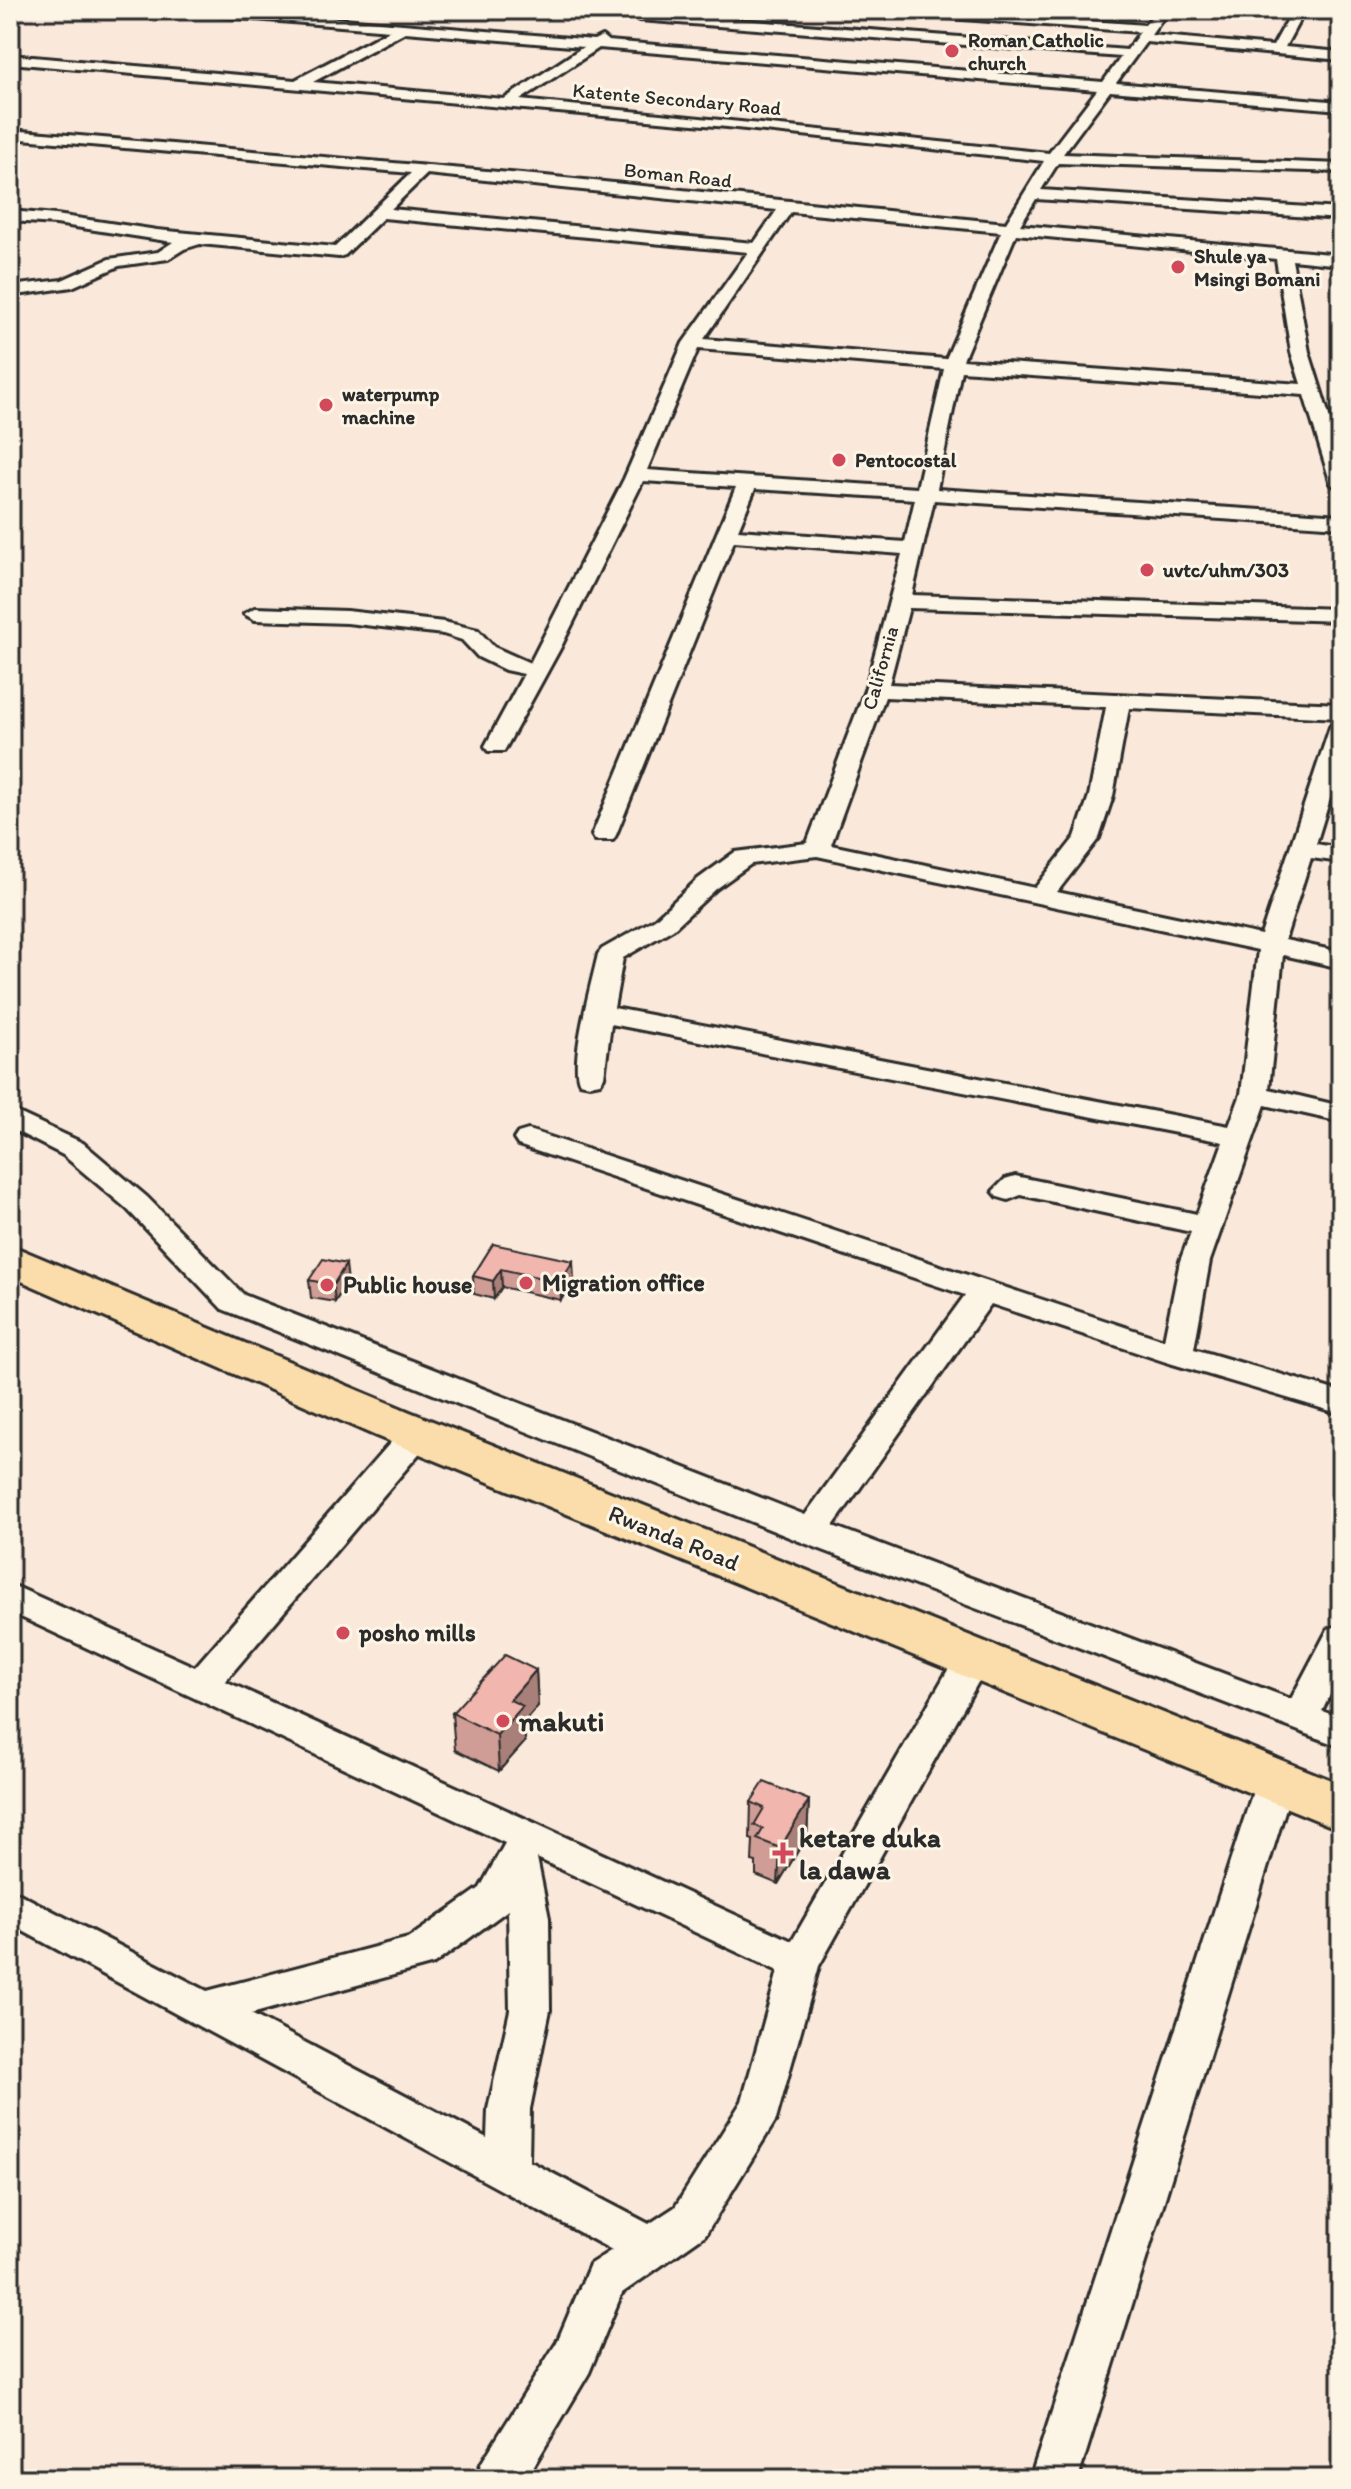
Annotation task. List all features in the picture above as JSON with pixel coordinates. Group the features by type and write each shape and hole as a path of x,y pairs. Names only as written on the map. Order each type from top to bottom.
{"highway":[{"name":"Rwanda Road","path":"10,1259 417,1434 1341,1808"}],"street":[{"path":"192,10 1341,106"},
{"path":"894,10 1133,52"},
{"name":"California","path":"817,849 876,690 914,549 953,365 1010,229 1053,158 1163,10"},
{"path":"1277,50 1299,10"},
{"path":"507,103 633,20 1133,52 1277,50 1341,56"},
{"path":"294,86 374,46 404,27"},
{"name":"Katente Secondary Road","path":"10,59 507,103 1053,158 1341,168"},
{"path":"1237,82 1341,94"},
{"name":"Boman Road","path":"10,134 545,180 787,207 1341,260"},
{"path":"10,216 36,216 86,226 203,241 339,252 423,170"},
{"path":"1031,194 1341,214"},
{"path":"496,746 636,475 692,343 787,207"},
{"path":"380,213 758,248"},
{"path":"10,291 66,284 115,262 162,256 179,245 203,241"},
{"path":"1283,254 1300,352 1341,484"},
{"path":"692,343 1313,390"},
{"path":"636,475 1341,521"},
{"path":"604,835 747,484"},
{"path":"727,535 914,549"},
{"path":"900,601 1341,615"},
{"path":"255,614 347,617 444,628 470,635 486,652 513,665 537,671"},
{"path":"876,690 1341,711"},
{"path":"1041,896 1087,838 1101,796 1119,699"},
{"path":"1177,1355 1195,1261 1255,1094 1271,945 1341,727"},
{"path":"590,1077 592,1051 611,954 664,924 707,884 744,857 817,849 1341,960"},
{"path":"1300,849 1341,855"},
{"path":"601,1014 1240,1137"},
{"path":"1255,1094 1341,1114"},
{"path":"10,1117 73,1149 137,1203 233,1302 811,1532 1341,1733"},
{"path":"528,1139 1177,1355 1341,1403"},
{"path":"1008,1191 1015,1185 1048,1190 1208,1226"},
{"path":"811,1532 984,1291"},
{"path":"201,1685 417,1434"},
{"path":"10,1597 201,1685 523,1847 800,1963"},
{"path":"1300,1717 1341,1638"},
{"path":"499,2479 573,2357 606,2279 690,2221 761,2107 800,1963 973,1659"},
{"path":"1054,2479 1275,1782"},
{"path":"204,2009 420,1952 494,1899 523,1847"},
{"path":"507,2171 509,2109 530,2010 529,1918 523,1847"},
{"path":"10,1905 651,2248"}],"building":[{"path":"493,1244 573,1261 560,1282 501,1269 493,1281 473,1276"},
{"path":"323,1259 346,1264 333,1285 309,1280"},
{"path":"505,1655 536,1670 510,1700 523,1706 497,1735 452,1713"},
{"path":"764,1782 809,1800 780,1848 757,1839 763,1829 754,1825 764,1808 751,1802"}],"place":[{"name":"Roman Catholic church","path":"952,51"},
{"name":"Shule ya Msingi Bomani","path":"1178,267"},
{"name":"waterpump machine","path":"326,405"},
{"name":"Pentocostal","path":"839,460"},
{"name":"uvtc/uhm/303","path":"1147,570"},
{"name":"Migration office","path":"526,1283"},
{"name":"Public house","path":"327,1285"},
{"name":"posho mills","path":"343,1633"},
{"name":"makuti","path":"503,1721"},
{"name":"ketare duka la dawa","path":"783,1853"}]}
